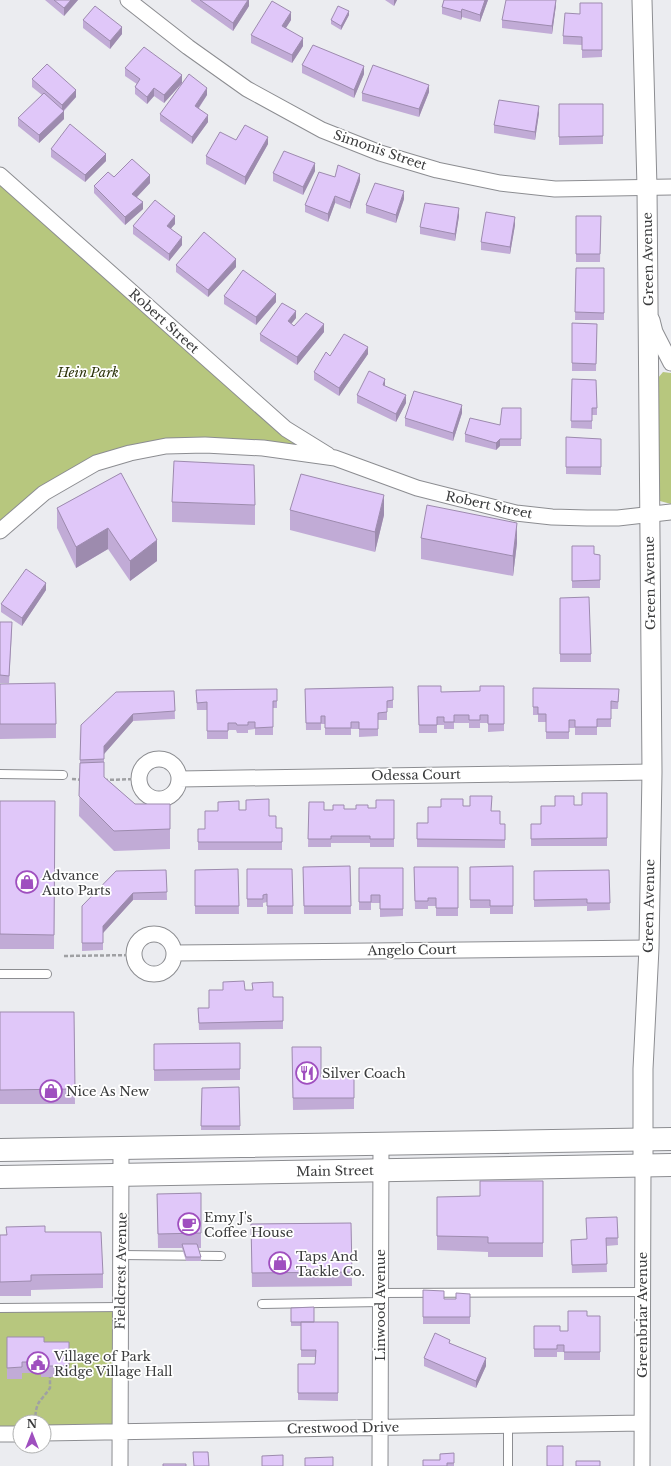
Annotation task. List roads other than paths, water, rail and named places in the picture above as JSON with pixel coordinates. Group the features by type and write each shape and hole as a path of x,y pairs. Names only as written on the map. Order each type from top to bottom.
{"main road":[{"name":"Main Street","path":"0,1150 671,1139"},
{"name":"Main Street","path":"0,1177 671,1165"}],"street":[{"name":"Simonis Street","path":"128,0 188,47 247,89 322,130 380,153 437,170 500,183 556,189 671,187"},
{"name":"Green Avenue","path":"642,0 647,187 652,772 648,948 643,1070 643,1165"},
{"name":"Robert Street","path":"0,174 286,429 334,458 417,488 516,512 552,517 587,518 618,518 671,512"},
{"path":"648,304 655,332 671,363"},
{"name":"Robert Street","path":"0,531 44,493 68,477 96,463 130,452 166,446 205,445 263,448 334,458"},
{"path":"162,760 174,766 179,779 176,790 166,798 160,799 148,796 140,785 140,779 144,766 149,762 162,760"},
{"name":"Odessa Court","path":"179,779 652,772"},
{"path":"152,933 158,934 170,940 174,953 174,960 166,971 153,974 140,969 133,956 136,944 140,939 152,933"},
{"name":"Angelo Court","path":"174,953 648,948"},
{"name":"Linwood Avenue","path":"380,1466 381,1144"},
{"name":"Fieldcrest Avenue","path":"120,1148 120,1466"},
{"name":"Greenbriar Avenue","path":"642,1466 643,1165"},
{"name":"Crestwood Drive","path":"52,1433 642,1423"},
{"path":"0,1434 12,1434"}],"lane":[{"path":"0,774 63,775"},
{"path":"0,974 47,974"},
{"path":"121,1255 221,1256"},
{"path":"262,1304 381,1297 642,1292"},
{"path":"0,1308 120,1307"},
{"path":"508,1425 508,1466"}],"place":[{"name":"Advance Auto Parts","path":"27,882"},
{"name":"Silver Coach","path":"307,1073"},
{"name":"Nice As New","path":"51,1091"},
{"name":"Emy J's Coffee House","path":"189,1224"},
{"name":"Taps And Tackle Co.","path":"280,1263"},
{"name":"Village of Park Ridge Village Hall","path":"38,1363"}],"park label":[{"name":"Hein Park","path":"88,372"}]}
